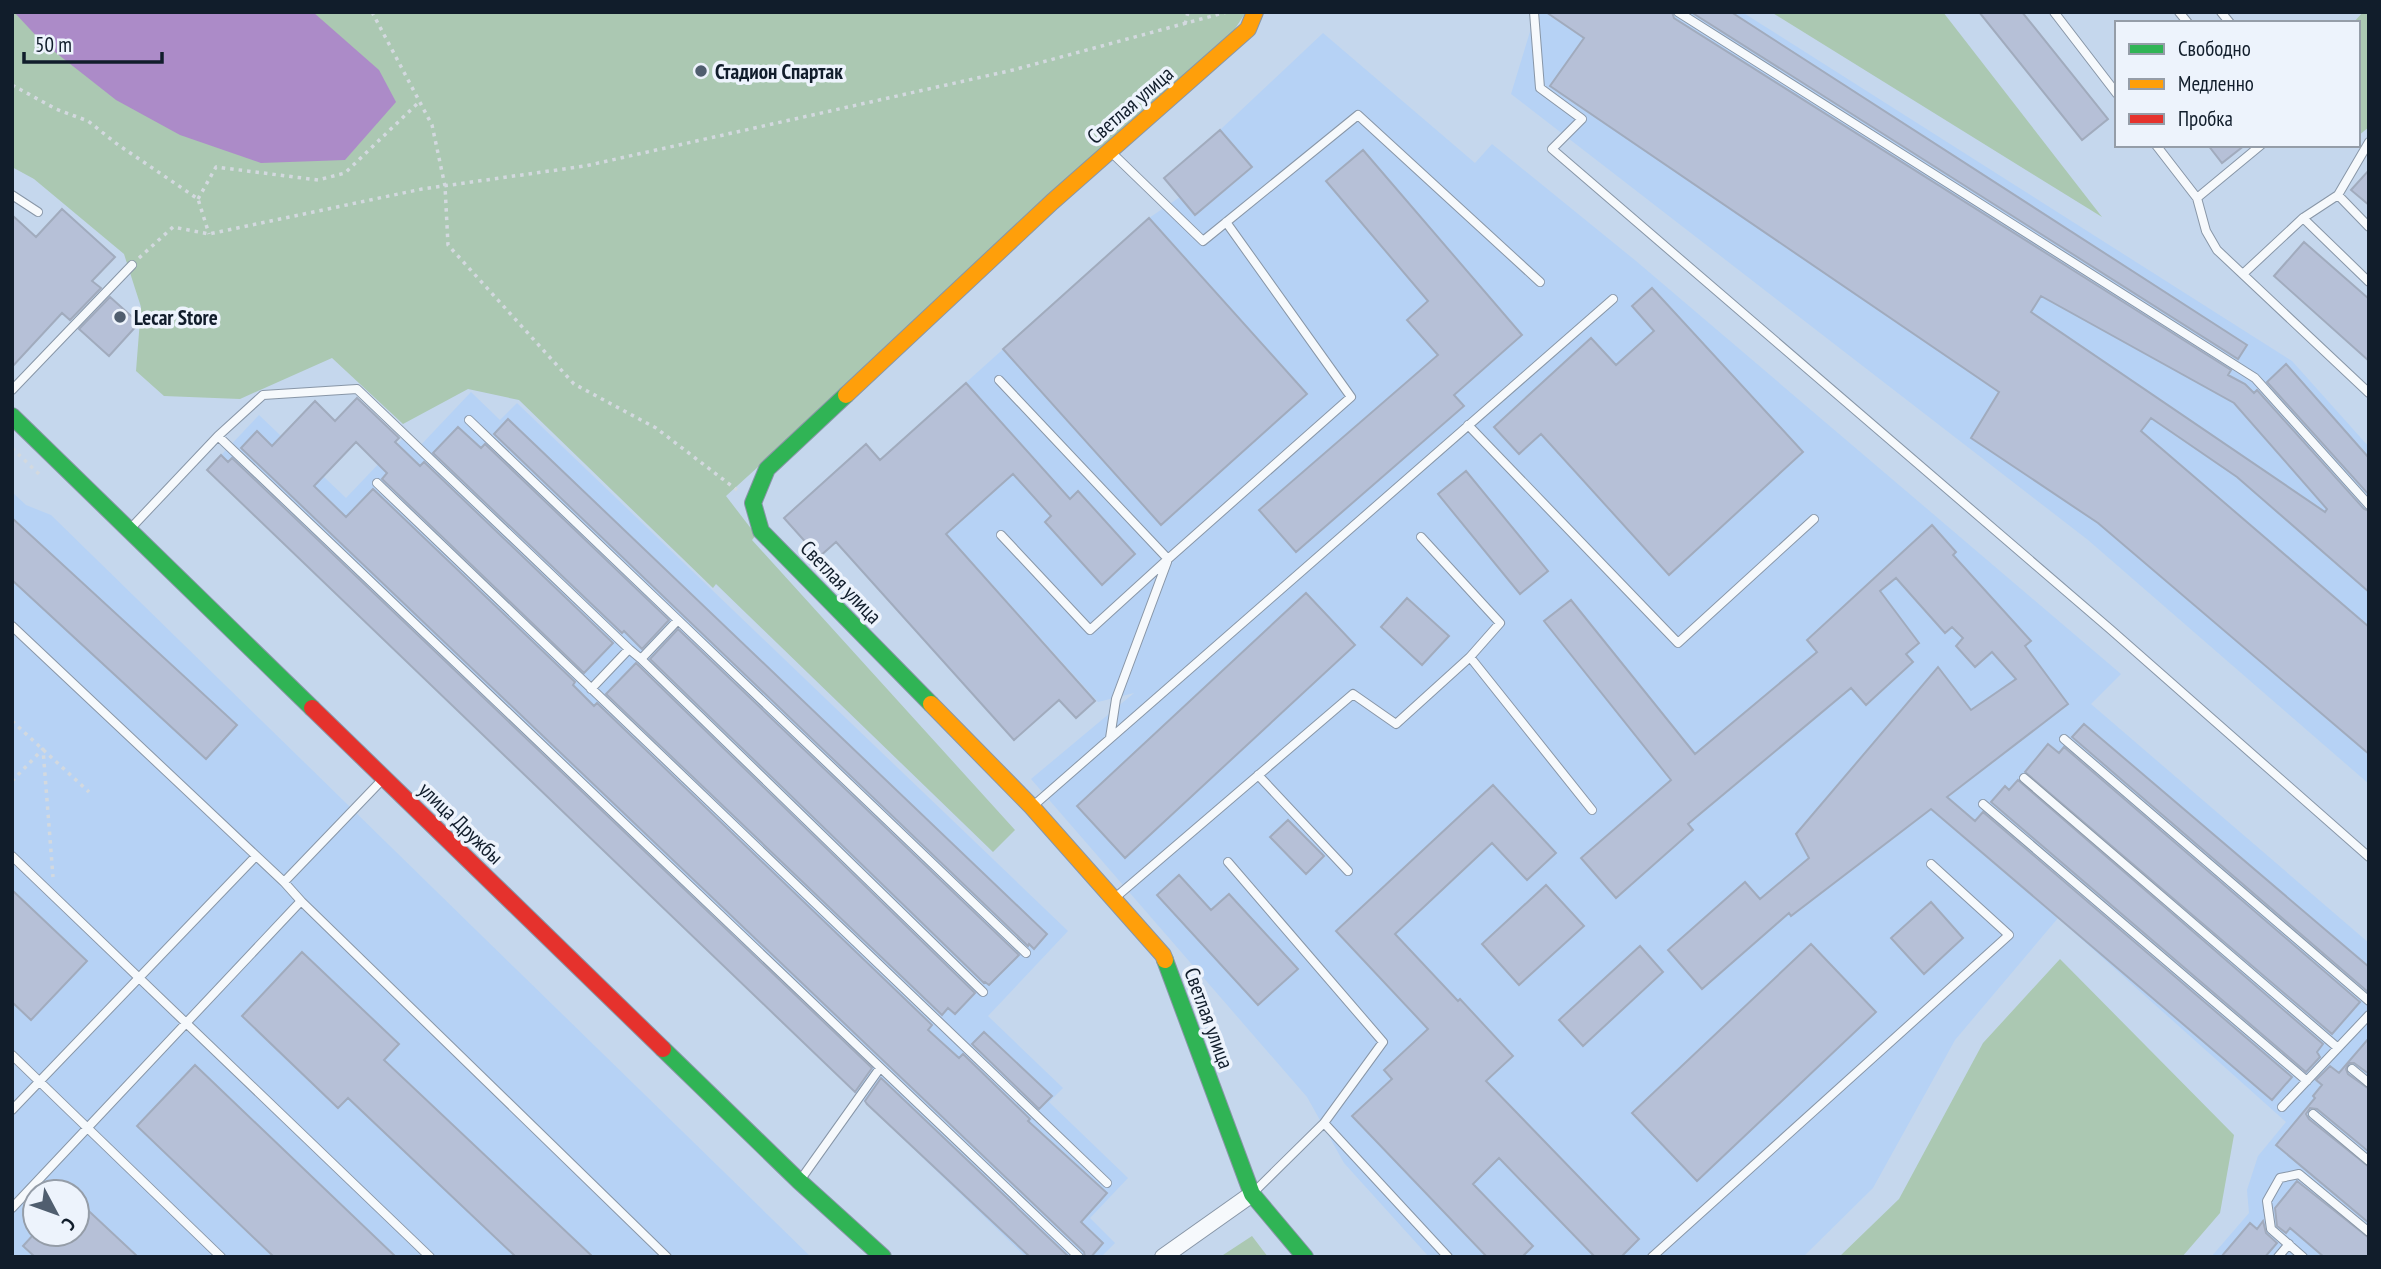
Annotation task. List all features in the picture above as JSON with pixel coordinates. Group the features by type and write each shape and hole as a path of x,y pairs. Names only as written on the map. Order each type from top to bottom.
{"street":[{"name":"Светлая улица","path":"1255,12 1248,29 1052,202 767,469 753,503 761,531 1032,807 1163,955 1252,1194 1305,1257"},
{"name":"улица Дружбы","path":"12,416 799,1181 883,1257"},
{"path":"1163,1257 1252,1194"}],"lane":[{"path":"1534,12 1540,89 1582,119 1552,149 2110,629 2369,857"},
{"path":"1678,12 2255,378 2369,505"},
{"path":"2054,12 2115,91"},
{"path":"1110,151 1203,241 1358,116 1540,282"},
{"path":"2244,273 2303,218 2338,195 2369,142"},
{"path":"2158,147 2197,198 2206,231 2217,250 2369,393"},
{"path":"2197,198 2259,147"},
{"path":"12,195 38,212"},
{"path":"2338,195 2369,227"},
{"path":"2303,218 2369,282"},
{"path":"1001,535 1090,630 1351,397 1226,222"},
{"path":"12,390 132,265"},
{"path":"1032,807 1613,299"},
{"path":"999,380 1168,559"},
{"path":"129,530 218,436 263,395 356,389 641,659 983,992"},
{"path":"468,420 1026,953"},
{"path":"1468,425 1678,643 1814,519"},
{"path":"218,436 1079,1257"},
{"path":"377,483 1107,1183"},
{"path":"1114,899 1353,694 1396,724 1470,657 1500,623 1422,537"},
{"path":"1110,739 1116,699 1168,559"},
{"path":"641,659 678,620"},
{"path":"12,626 284,882 300,901 667,1257"},
{"path":"591,689 629,649"},
{"path":"1470,657 1592,810"},
{"path":"2064,739 2369,1001"},
{"path":"1258,775 1348,871"},
{"path":"284,882 384,778"},
{"path":"2024,778 2338,1048"},
{"path":"1983,804 2307,1081"},
{"path":"12,856 430,1257"},
{"path":"12,1110 256,856"},
{"path":"1228,862 1383,1042 1324,1123 1252,1194"},
{"path":"1653,1257 2009,935 1931,864"},
{"path":"12,1208 300,901"},
{"path":"2282,1107 2369,1015"},
{"path":"12,1055 221,1257"},
{"path":"799,1181 880,1068"},
{"path":"2352,1069 2369,1083"},
{"path":"2313,1114 2369,1161"},
{"path":"1324,1123 1448,1257"},
{"path":"2303,1257 2271,1229 2267,1202 2280,1178 2299,1174 2369,1232"},
{"path":"2278,1257 2288,1244"}],"path":[{"path":"372,12 432,125 445,186 448,245 574,384 656,428 753,503"},
{"path":"1185,24 1188,12"},
{"path":"132,265 173,227 209,234 445,186 585,166 1013,70 1227,12"},
{"path":"12,85 56,109 88,121 198,199 209,234"},
{"path":"198,199 216,167 318,180 345,173 419,102"},
{"path":"12,721 89,792"},
{"path":"12,781 43,749"},
{"path":"43,749 54,897"}],"shaded area":[{"path":"14,12 313,12 379,70 396,102 345,160 261,163 180,135 116,100 41,41"},
{"path":"1536,12 1742,12 2292,361 2369,447 2369,784 2088,540 1511,94"},
{"path":"1323,33 1475,163 1492,144 1636,261 2121,674 2091,704 2369,943 2369,1257 2211,1257 2249,1213 2247,1190 2258,1156 2286,1122 2058,918 1955,1040 1873,1188 1803,1257 1429,1257 1344,1163 1307,1097 1031,779 1134,693 1098,702 880,460 1149,218 1180,197 1164,178 1220,130"},
{"path":"471,392 500,420 517,403 1068,931 988,1016 1063,1088 1049,1102 1128,1178 1090,1218 1115,1243 1101,1257 1026,1257 207,470 259,415 346,498 405,436 418,448"},
{"path":"12,492 26,505 51,515 811,1257 12,1257"}],"green space":[{"path":"12,12 1246,12 1225,44 726,496 756,535 752,540 1015,830 993,852 716,584 713,588 519,400 468,389 403,424 332,358 240,399 164,396 136,371 141,307 124,254 34,179 12,167"},
{"path":"1771,12 1943,12 2102,217"},
{"path":"2363,12 2369,12 2369,127 2360,134 2360,21 2355,21"},
{"path":"2060,959 2234,1135 2220,1213 2182,1257 1839,1257 1899,1199 1983,1043"},
{"path":"1252,1236 1268,1257 1220,1257"}],"building":[{"path":"1546,12 1672,12 1674,18 2231,370 2228,375 2245,384 2254,393 2257,390 2364,509 2369,511 2369,592 2237,477 2151,418 2141,431 2369,627 2369,754 2098,523 1971,438 1999,392 1550,86 1584,38","holes":["2041,296 2234,403 2327,509 2325,512 2031,312"]},
{"path":"1691,12 1731,12 2247,345 2238,359"},
{"path":"1979,12 2022,12 2108,119 2082,140"},
{"path":"1220,130 1252,167 1195,215 1164,178"},
{"path":"2210,147 2242,147 2222,163"},
{"path":"1363,150 1522,335 1454,395 1464,406 1296,552 1259,510 1438,355 1407,320 1428,301 1326,181"},
{"path":"2369,170 2369,205 2351,190"},
{"path":"62,209 115,257 92,281 101,288 70,320 62,313 12,367 12,215 36,237"},
{"path":"1149,218 1307,394 1161,525 1003,349"},
{"path":"2304,242 2369,299 2369,361 2274,276"},
{"path":"1652,288 1803,452 1669,575 1541,434 1519,454 1494,427 1591,338 1616,365 1654,331 1632,306"},
{"path":"110,297 139,323 109,356 79,329"},
{"path":"2286,364 2369,458 2369,495 2267,382"},
{"path":"966,383 1070,499 1078,491 1135,554 1102,585 1045,522 1051,516 1013,474 946,534 1095,701 1076,718 1059,700 1014,740 836,542 819,557 784,518 866,444 880,460"},
{"path":"357,398 399,438 395,442 420,466 424,462 613,643 584,673 382,479 387,473 356,442 314,486 346,517 373,489 575,682 573,685 594,706 597,703 932,1025 928,1030 959,1058 963,1054 1030,1119 1028,1121 1107,1193 1081,1222 1103,1243 1091,1257 1085,1257 1084,1252 241,448 257,431 272,446 315,401 335,421"},
{"path":"508,419 1047,934 1034,949 494,434"},
{"path":"458,427 481,448 485,444 669,620 642,649 433,453"},
{"path":"221,455 228,462 232,458 872,1068 855,1092 207,470"},
{"path":"1466,471 1548,571 1520,594 1438,494"},
{"path":"12,518 237,725 206,759 12,580"},
{"path":"1932,525 1956,552 1953,555 2031,641 2025,646 2068,704 1947,797 1975,821 1983,812 2292,1077 2272,1100 1931,809 1791,916 1789,913 1702,989 1668,950 1745,882 1760,899 1809,858 1796,834 1938,667 1971,710 2016,679 1992,652 1975,667 1956,646 1963,638 1952,627 1945,633 1896,578 1880,591 1919,643 1906,654 1913,662 1866,705 1851,688 1688,824 1693,830 1616,898 1581,858 1671,780 1544,621 1571,600 1695,754 1817,652 1807,640"},
{"path":"1306,593 1355,645 1125,858 1077,806"},
{"path":"1407,598 1449,636 1422,665 1381,627"},
{"path":"678,629 1019,955 989,985 650,659"},
{"path":"636,663 975,993 955,1014 948,1008 942,1015 606,694"},
{"path":"2084,724 2369,967 2368,992 2072,737"},
{"path":"2048,744 2059,753 2064,747 2360,1002 2332,1034 2025,772"},
{"path":"2018,780 2323,1044 2317,1052 2320,1057 2306,1072 1991,802 2005,786 2009,790"},
{"path":"1493,785 1556,853 1527,880 1492,843 1395,934 1513,1056 1486,1081 1639,1239 1621,1257 1595,1257 1499,1158 1473,1184 1533,1246 1522,1257 1487,1257 1352,1116 1392,1079 1384,1070 1428,1029 1336,931"},
{"path":"1288,820 1324,856 1306,874 1270,837"},
{"path":"1179,875 1211,910 1229,894 1298,969 1258,1005 1157,895"},
{"path":"1546,885 1584,926 1519,985 1482,944"},
{"path":"12,890 87,961 31,1020 12,1002"},
{"path":"1931,902 1963,938 1924,974 1891,938"},
{"path":"1811,944 1876,1012 1697,1181 1632,1113"},
{"path":"1640,946 1663,972 1583,1046 1559,1020"},
{"path":"302,952 399,1044 384,1060 593,1257 516,1257 348,1098 338,1108 242,1016"},
{"path":"984,1032 1052,1096 1039,1109 972,1044"},
{"path":"2369,1038 2369,1074 2354,1063 2349,1063 2346,1069 2348,1074 2369,1089 2369,1152 2317,1109 2310,1108 2306,1114 2369,1167 2369,1223 2276,1145 2315,1098 2313,1096 2322,1085 2316,1080 2330,1066 2339,1073"},
{"path":"195,1065 396,1257 274,1257 137,1126"},
{"path":"881,1078 1069,1257 1030,1257 867,1104 865,1101"},
{"path":"2297,1181 2369,1238 2369,1257 2324,1257 2290,1228 2286,1233 2277,1226 2275,1208"},
{"path":"91,1213 138,1257 35,1257 25,1248 91,1248"},
{"path":"2263,1221 2266,1233 2277,1243 2265,1257 2221,1257 2250,1223 2257,1229"}],"traffic: fast":[{"path":"846,395 767,469 753,503 761,531 931,704"},
{"path":"12,416 312,708"},
{"path":"1165,960 1252,1194 1305,1257"},
{"path":"663,1049 799,1181 883,1257"}],"traffic: slow":[{"path":"846,395 1052,202 1248,29 1255,12"},
{"path":"931,704 1032,807 1165,960"}],"traffic: jam":[{"path":"312,708 663,1049"}],"place":[{"name":"Стадион Спартак","path":"701,71"},
{"name":"Lecar Store","path":"120,317"}]}
